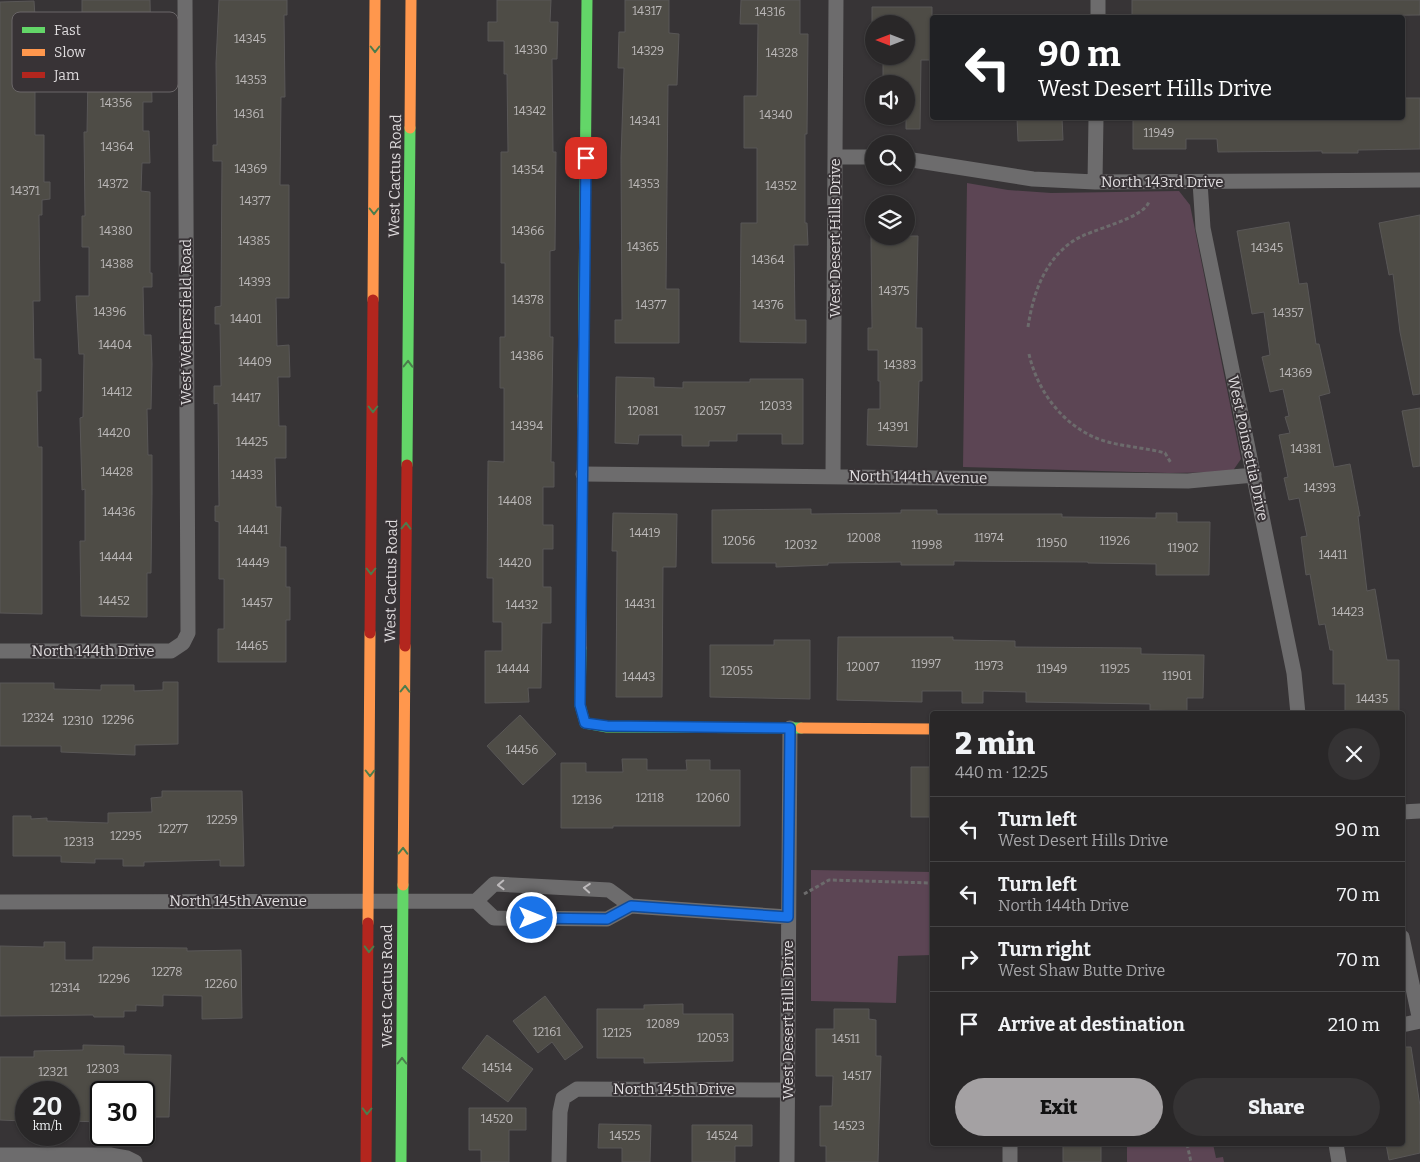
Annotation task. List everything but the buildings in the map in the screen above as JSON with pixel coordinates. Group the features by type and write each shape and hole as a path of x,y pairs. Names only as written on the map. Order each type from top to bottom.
{"main road":[{"name":"West Cactus Road","path":"366,1162 375,0"},
{"name":"West Cactus Road","path":"401,1162 411,0"},
{"path":"587,0 580,705 585,723 607,726 930,729"}],"street":[{"name":"West Wethersfield Road","path":"183,643 188,633 185,0"},
{"name":"West Desert Hills Drive","path":"832,476 836,0"},
{"path":"1098,0 1098,15"},
{"path":"1095,182 1096,120"},
{"path":"835,156 865,157"},
{"name":"North 143rd Drive","path":"915,160 1033,179 1095,182 1420,180"},
{"name":"West Poinsettia Drive","path":"1200,182 1203,228 1294,673 1298,711"},
{"name":"North 144th Avenue","path":"583,474 1188,481 1254,475"},
{"name":"North 144th Drive","path":"0,651 171,651 183,643"},
{"name":"West Desert Hills Drive","path":"787,1162 790,728"},
{"path":"1405,812 1420,811"},
{"path":"631,906 607,919 494,918 476,900 494,884 609,890 631,906 788,917"},
{"name":"North 145th Avenue","path":"0,902 476,900"},
{"path":"1405,951 1420,1021 1405,1024"},
{"name":"North 145th Drive","path":"559,1162 560,1112 563,1098 577,1089 788,1090"},
{"path":"1010,1146 1010,1162"},
{"path":"1336,1146 1339,1162"},
{"path":"0,1155 110,1155 127,1158 135,1162"}],"lane":[{"path":"532,886 532,918"}],"path":[{"path":"1028,327 1032,302 1042,277 1064,248 1074,240 1096,229 1143,212 1149,201"},
{"path":"1029,354 1034,372 1045,396 1073,426 1106,442 1166,453 1171,463"},
{"path":"802,894 829,880 930,883"},
{"path":"1187,1146 1191,1162"}],"shaded area":[{"path":"967,183 1008,190 1051,193 1179,191 1190,205 1241,459 1232,472 1169,473 963,467"},
{"path":"811,870 930,872 930,955 898,956 896,1003 811,1001"},
{"path":"1127,1146 1213,1146 1216,1158 1223,1157 1224,1162 1127,1162"}],"traffic: fast":[{"path":"583,396 587,0"},
{"path":"407,465 410,128"},
{"path":"581,648 580,705 585,723 607,727 801,728"},
{"path":"401,1162 403,885"}],"traffic: slow":[{"path":"373,300 375,0"},
{"path":"410,128 411,0"},
{"path":"581,648 583,396"},
{"path":"368,923 370,633"},
{"path":"403,885 405,646"},
{"path":"801,728 930,729"}],"traffic: jam":[{"path":"370,633 373,300"},
{"path":"405,646 407,465"},
{"path":"366,1162 368,923"}],"route":[{"path":"532,918 607,919 631,906 657,906 788,917 790,728 607,726 585,723 580,705 586,158"}]}
